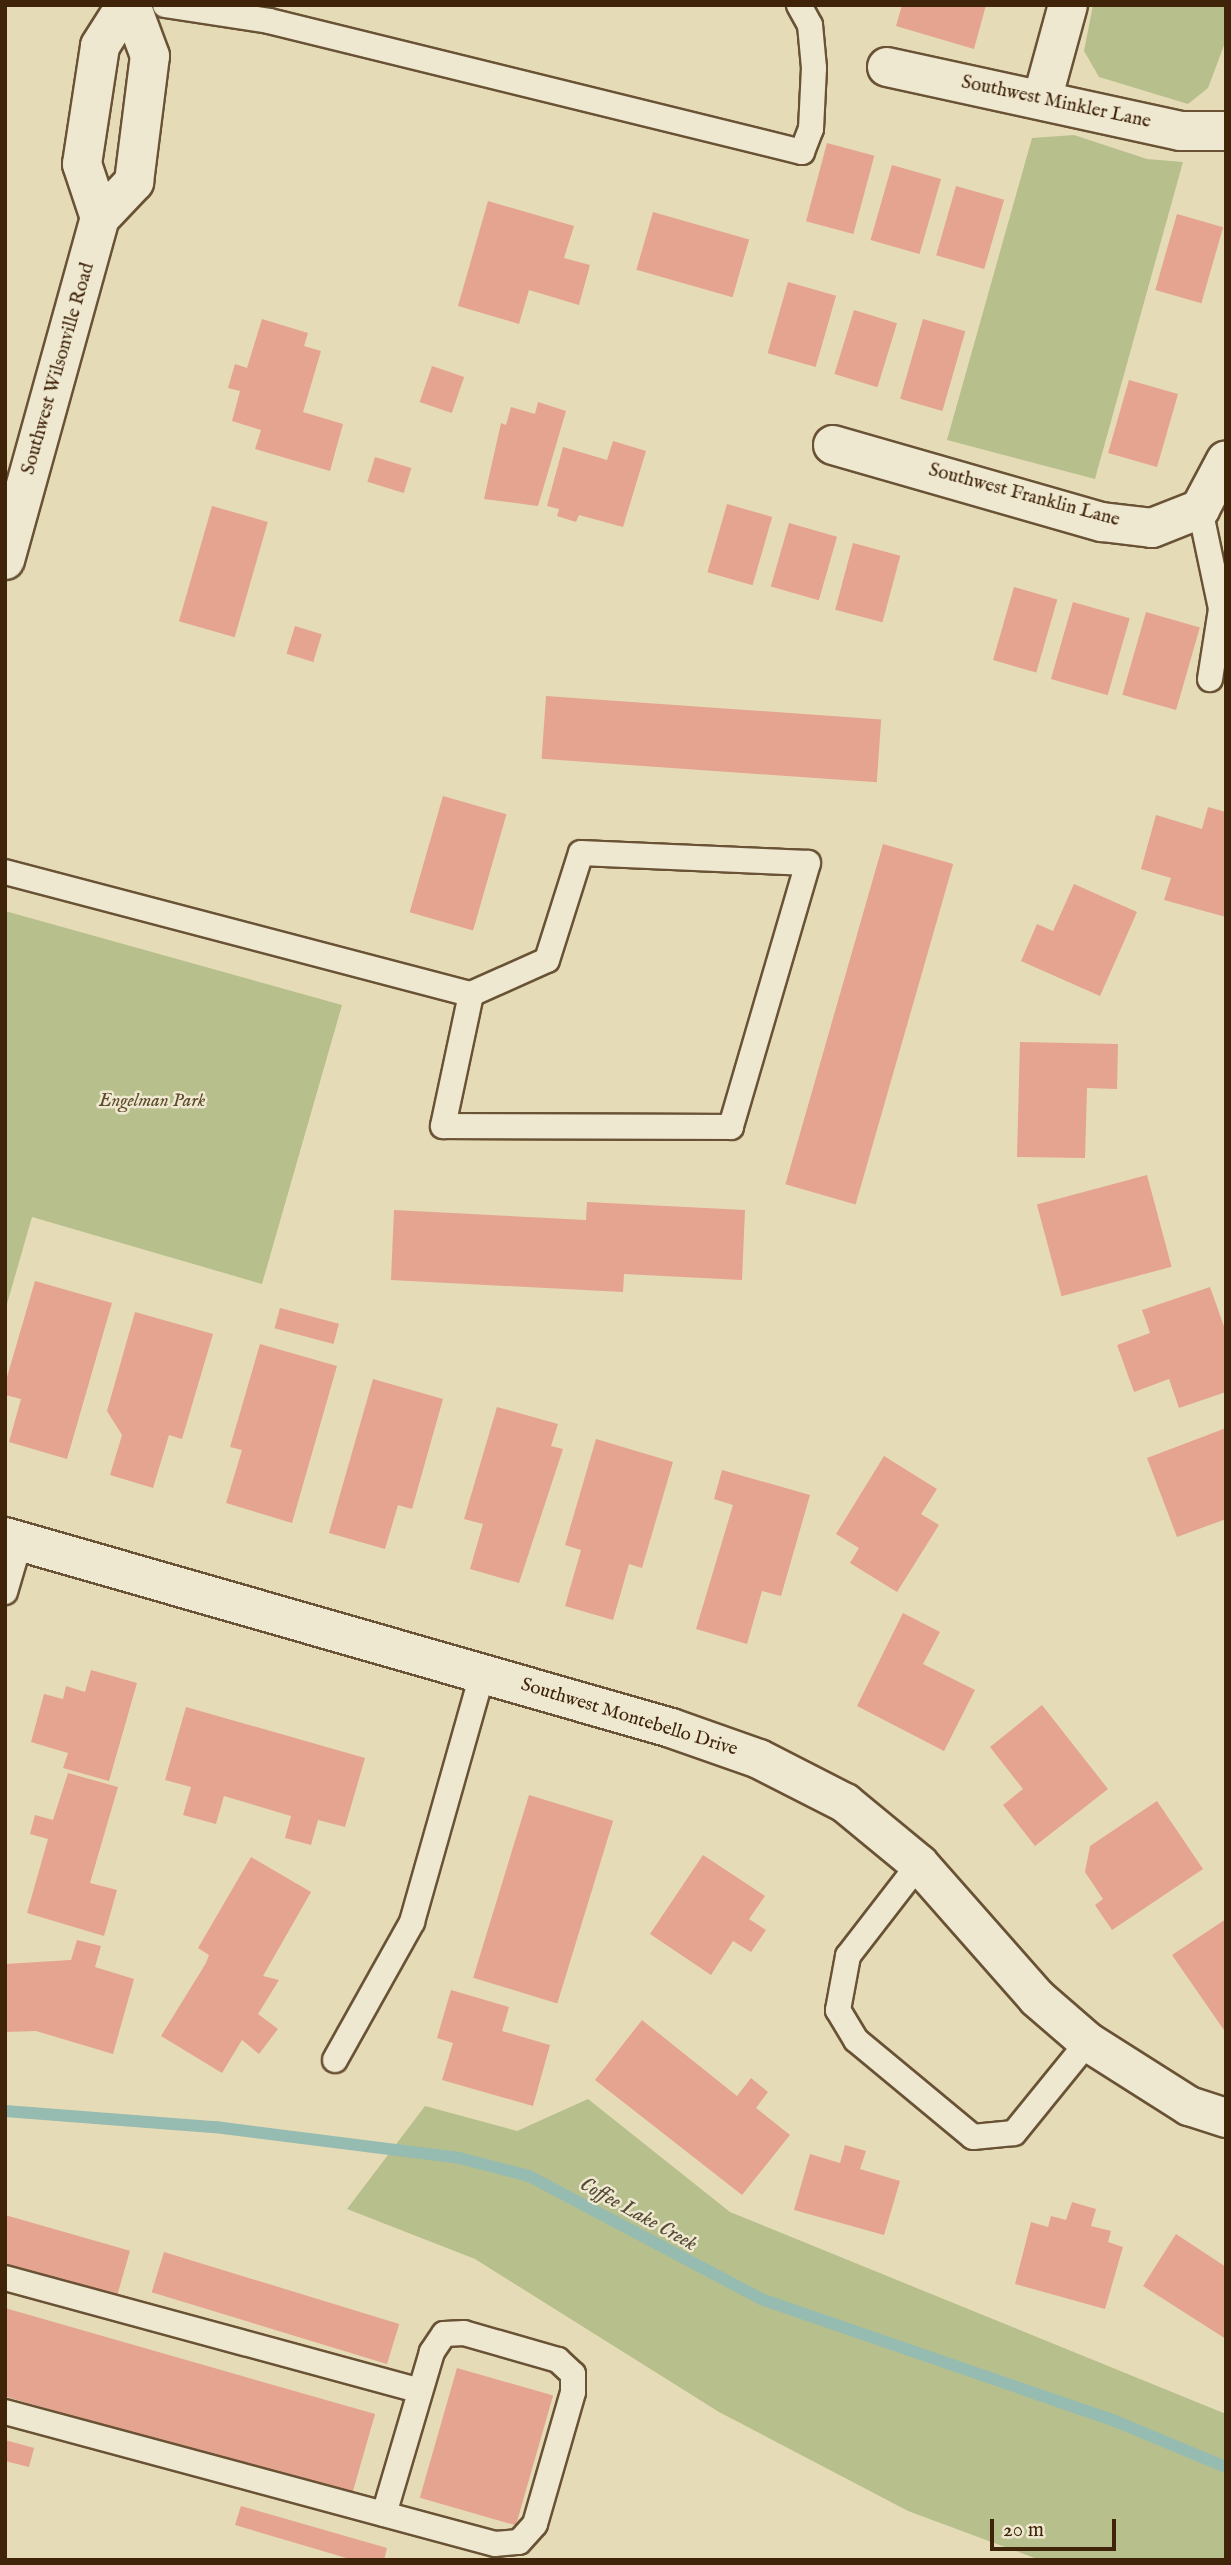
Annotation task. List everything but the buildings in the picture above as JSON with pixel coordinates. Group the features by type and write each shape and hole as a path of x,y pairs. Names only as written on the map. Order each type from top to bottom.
{"street":[{"path":"100,218 82,164 100,46 126,5"},
{"name":"Southwest Wilsonville Road","path":"5,560 100,218 134,182 150,56 131,5"},
{"path":"1042,100 1068,5"},
{"name":"Southwest Minkler Lane","path":"887,67 1180,131 1226,131"},
{"name":"Southwest Franklin Lane","path":"833,445 1102,522 1152,528 1199,509"},
{"path":"1199,509 1226,460"},
{"name":"Southwest Montebello Drive","path":"13,1539 482,1674 759,1759 845,1803 919,1864 1037,1998 1088,2042 1189,2106 1226,2118"}],"lane":[{"path":"165,5 269,21 802,152 811,128 814,68 810,25 799,5"},
{"path":"1199,509 1221,609 1210,679"},
{"path":"5,872 471,994 547,960 581,853 808,863 731,1127 443,1126 471,994"},
{"path":"5,1592 13,1539"},
{"path":"335,2060 412,1922 482,1674"},
{"path":"919,1864 848,1956 838,2010 856,2040 973,2137 1014,2133 1088,2042"},
{"path":"5,2278 420,2391"},
{"path":"5,2412 384,2514 495,2543 519,2542 535,2524 573,2392 573,2374 558,2360 464,2333 444,2334 420,2391 384,2514"}],"green space":[{"path":"1093,5 1226,5 1226,40 1208,88 1188,104 1099,77 1084,51"},
{"path":"1074,135 1147,159 1183,162 1095,479 947,440 1032,138"},
{"name":"Engelman Park","path":"5,911 342,1005 262,1284 32,1217 5,1311"},
{"path":"588,2099 730,2212 1226,2414 1226,2560 1040,2560 908,2511 719,2412 475,2259 347,2209 425,2106 517,2131"}],"waterway":[{"name":"Coffee Lake Creek","path":"5,2111 215,2127 459,2158 529,2176 761,2299 1115,2421 1226,2467"}]}
